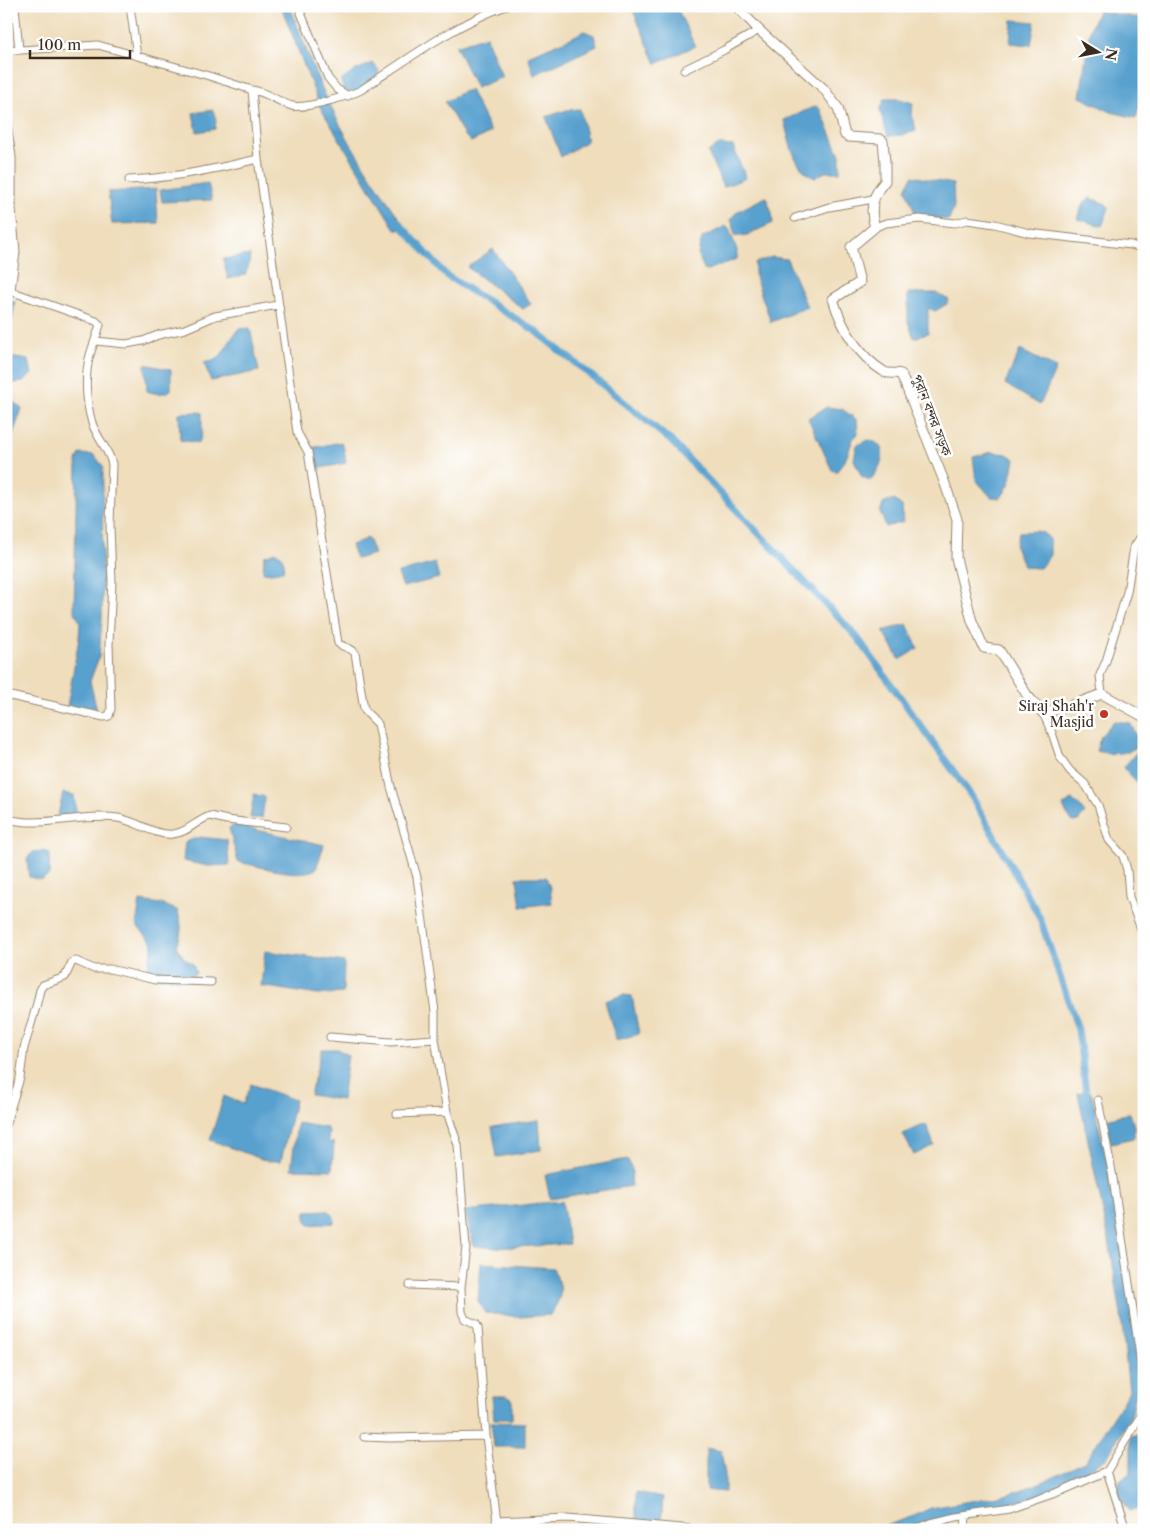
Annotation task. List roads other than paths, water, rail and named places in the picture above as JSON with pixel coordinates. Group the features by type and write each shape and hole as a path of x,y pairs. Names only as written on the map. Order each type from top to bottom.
{"street":[{"path":"15,6 19,50"},
{"path":"130,6 137,56"},
{"path":"298,6 328,78 337,89 348,96"},
{"path":"6,51 98,45 252,90 294,106 348,96 362,90 451,30 492,8 506,6"},
{"path":"736,6 759,30 824,89 838,108 845,135 849,137 880,139 883,141 884,182 877,190 873,199 872,212 876,227 886,223 919,219 955,224 967,220 995,224 1029,233 1131,245 1144,249"},
{"path":"684,70 759,30"},
{"path":"252,90 258,159 297,432 308,452 338,643 342,647 352,649 355,653 364,708 378,724 391,787 417,877 435,1012 435,1039 448,1112 458,1145 466,1247 462,1287 462,1312 465,1319 476,1324 478,1328 486,1436 498,1530"},
{"path":"6,118 12,157 12,209 16,252 11,290 19,295 99,322 96,341 90,355 86,388 92,423 103,447 110,455 112,464 110,525 112,582 109,644 111,709 109,716 104,717 6,695"},
{"path":"129,180 190,174 258,159"},
{"path":"795,218 829,206 873,199"},
{"name":"পুরান বন্দর সড়ক","path":"876,227 851,247 860,282 834,298 834,301 847,332 856,347 884,372 901,374 944,481 957,519 956,558 972,621 984,648 999,650 1027,695 1043,713"},
{"path":"96,341 126,344 143,341 158,335 185,329 214,316 278,305"},
{"path":"1102,694 1100,675 1127,592 1134,546 1144,532"},
{"path":"1144,717 1102,694 1067,707 1043,713 1060,757 1070,771 1085,784 1098,805 1109,840 1123,856 1127,870 1128,896 1144,937"},
{"path":"6,820 29,822 117,818 135,822 158,833 166,834 176,834 184,831 210,816 227,820 286,827"},
{"path":"6,1123 20,1078 24,1048 40,990 43,985 65,977 72,962 80,962 94,969 110,970 155,980 211,982"},
{"path":"330,1037 390,1042 435,1039"},
{"path":"1098,1100 1112,1172 1144,1382"},
{"path":"396,1114 448,1112"},
{"path":"410,1285 462,1287"},
{"path":"914,1530 931,1523 956,1517 1009,1509 1061,1491 1107,1471 1144,1410"},
{"path":"364,1437 486,1436"},
{"path":"1107,1471 1126,1530"},
{"path":"965,1530 966,1516"},
{"path":"496,1521 568,1518 704,1530"}],"water":[{"path":"281,6 290,6 314,70 336,117 351,144 402,222 403,229 395,229 321,109"},
{"path":"631,6 676,6 695,46 656,64"},
{"path":"1098,11 1144,19 1144,87 1136,118 1111,112 1080,97 1090,29"},
{"path":"1012,20 1035,22 1031,45 1010,43"},
{"path":"584,31 594,35 597,46 534,75 528,56"},
{"path":"486,36 502,77 476,88 456,46"},
{"path":"373,63 379,71 377,76 357,92 344,91 341,81 356,70"},
{"path":"470,90 491,132 471,142 464,135 445,102 462,92"},
{"path":"885,99 900,99 913,103 912,114 916,130 902,135 888,136 880,110"},
{"path":"816,106 820,109 840,155 840,172 825,172 815,178 808,174 797,161 790,145 784,120"},
{"path":"580,109 587,141 561,157 546,117 567,110"},
{"path":"213,110 216,120 215,129 197,132 193,113"},
{"path":"719,145 733,146 746,178 723,187 708,152"},
{"path":"912,176 953,184 954,207 949,220 916,216 906,189"},
{"path":"208,183 212,200 162,202 160,190"},
{"path":"156,189 158,223 112,224 108,192"},
{"path":"766,197 772,213 773,223 747,235 735,236 731,218 738,211"},
{"path":"1090,198 1106,204 1109,208 1102,226 1078,219 1083,203"},
{"path":"726,226 737,250 737,259 705,271 698,254 702,238"},
{"path":"493,249 531,304 523,309 467,267"},
{"path":"250,255 245,275 228,279 223,259"},
{"path":"772,257 787,259 807,307 771,322 755,277 755,263"},
{"path":"908,293 936,293 949,300 947,304 935,311 928,308 928,333 914,338 908,322"},
{"path":"6,299 15,302 10,333 9,357 29,360 32,374 23,382 7,384"},
{"path":"250,328 259,371 211,381 204,363 219,358 238,329"},
{"path":"1020,350 1056,368 1040,405 1005,384"},
{"path":"145,364 171,370 171,390 159,394 147,391"},
{"path":"6,396 22,409 13,434 6,432"},
{"path":"827,407 842,409 857,420 858,434 853,439 845,461 836,472 832,470 808,418"},
{"path":"179,413 202,413 202,434 199,443 180,440"},
{"path":"869,440 876,443 882,452 881,463 870,480 862,477 854,460 857,445"},
{"path":"341,442 346,463 316,469 311,448"},
{"path":"992,452 1007,454 1015,459 1010,483 1001,498 991,497 976,480 973,457"},
{"path":"80,454 94,455 103,466 102,618 99,657 90,681 97,711 67,707 80,622 74,610 77,461"},
{"path":"894,500 902,506 903,522 886,527 880,512 884,502"},
{"path":"1037,531 1050,539 1050,555 1040,568 1024,567 1015,546 1019,532"},
{"path":"368,538 374,554 356,559 351,545"},
{"path":"276,552 282,556 284,563 283,571 263,572 264,556"},
{"path":"435,563 439,578 403,587 398,573"},
{"path":"907,624 918,648 900,660 883,631"},
{"path":"1114,721 1130,723 1141,744 1136,748 1120,753 1096,751 1101,736"},
{"path":"1144,744 1144,789 1123,768"},
{"path":"63,793 74,795 76,810 72,818 57,819"},
{"path":"254,794 265,797 262,818 250,818"},
{"path":"1071,800 1077,803 1085,813 1078,821 1073,822 1063,806"},
{"path":"235,825 324,845 316,869 299,873 267,869 238,862 229,828"},
{"path":"200,837 227,840 229,865 208,866 183,861 185,842"},
{"path":"42,851 50,853 49,875 42,880 29,877 27,858 33,852"},
{"path":"546,877 552,903 521,907 517,878"},
{"path":"140,901 161,904 177,910 181,928 176,946 184,958 193,964 196,973 190,980 150,977 148,965 153,943 136,925"},
{"path":"265,951 344,962 343,993 318,995 261,986"},
{"path":"623,995 632,996 639,1034 616,1040 605,1001"},
{"path":"322,1049 337,1049 348,1055 342,1100 310,1095"},
{"path":"251,1084 295,1100 281,1161 267,1161 210,1140 224,1096 243,1104"},
{"path":"1091,1092 1108,1165 1132,1316 1139,1379 1131,1416 1107,1458 1073,1480 1038,1495 1003,1506 947,1518 948,1530 934,1530 932,1522 910,1530 874,1530 912,1517 931,1508 1010,1494 1048,1480 1086,1461 1129,1391 1121,1315 1109,1240 1078,1093"},
{"path":"1130,1113 1134,1126 1134,1138 1111,1143 1106,1119"},
{"path":"539,1120 541,1150 497,1157 492,1127"},
{"path":"297,1123 327,1128 329,1132 328,1142 334,1143 332,1170 291,1169"},
{"path":"926,1124 934,1145 914,1155 903,1134"},
{"path":"627,1159 632,1169 631,1186 550,1199 545,1175"},
{"path":"562,1201 569,1244 496,1248 474,1246 465,1211"},
{"path":"328,1210 334,1216 334,1223 309,1225 306,1220 306,1211"},
{"path":"481,1263 553,1268 559,1282 560,1297 550,1315 521,1317 485,1313 478,1301"},
{"path":"492,1396 506,1396 512,1399 512,1419 494,1419"},
{"path":"491,1422 525,1423 525,1447 494,1447"},
{"path":"1138,1434 1144,1441 1144,1506 1129,1511 1118,1494 1119,1482 1131,1472 1131,1436"},
{"path":"706,1448 721,1451 725,1474 725,1492 706,1490"},
{"path":"636,1492 663,1497 661,1523 636,1520"}],"waterway":[{"path":"399,223 447,276 534,330 671,441 857,637 972,797 1039,916 1078,1029 1087,1101"}],"place":[{"name":"Siraj Shah'r Masjid","path":"1104,714"}]}
